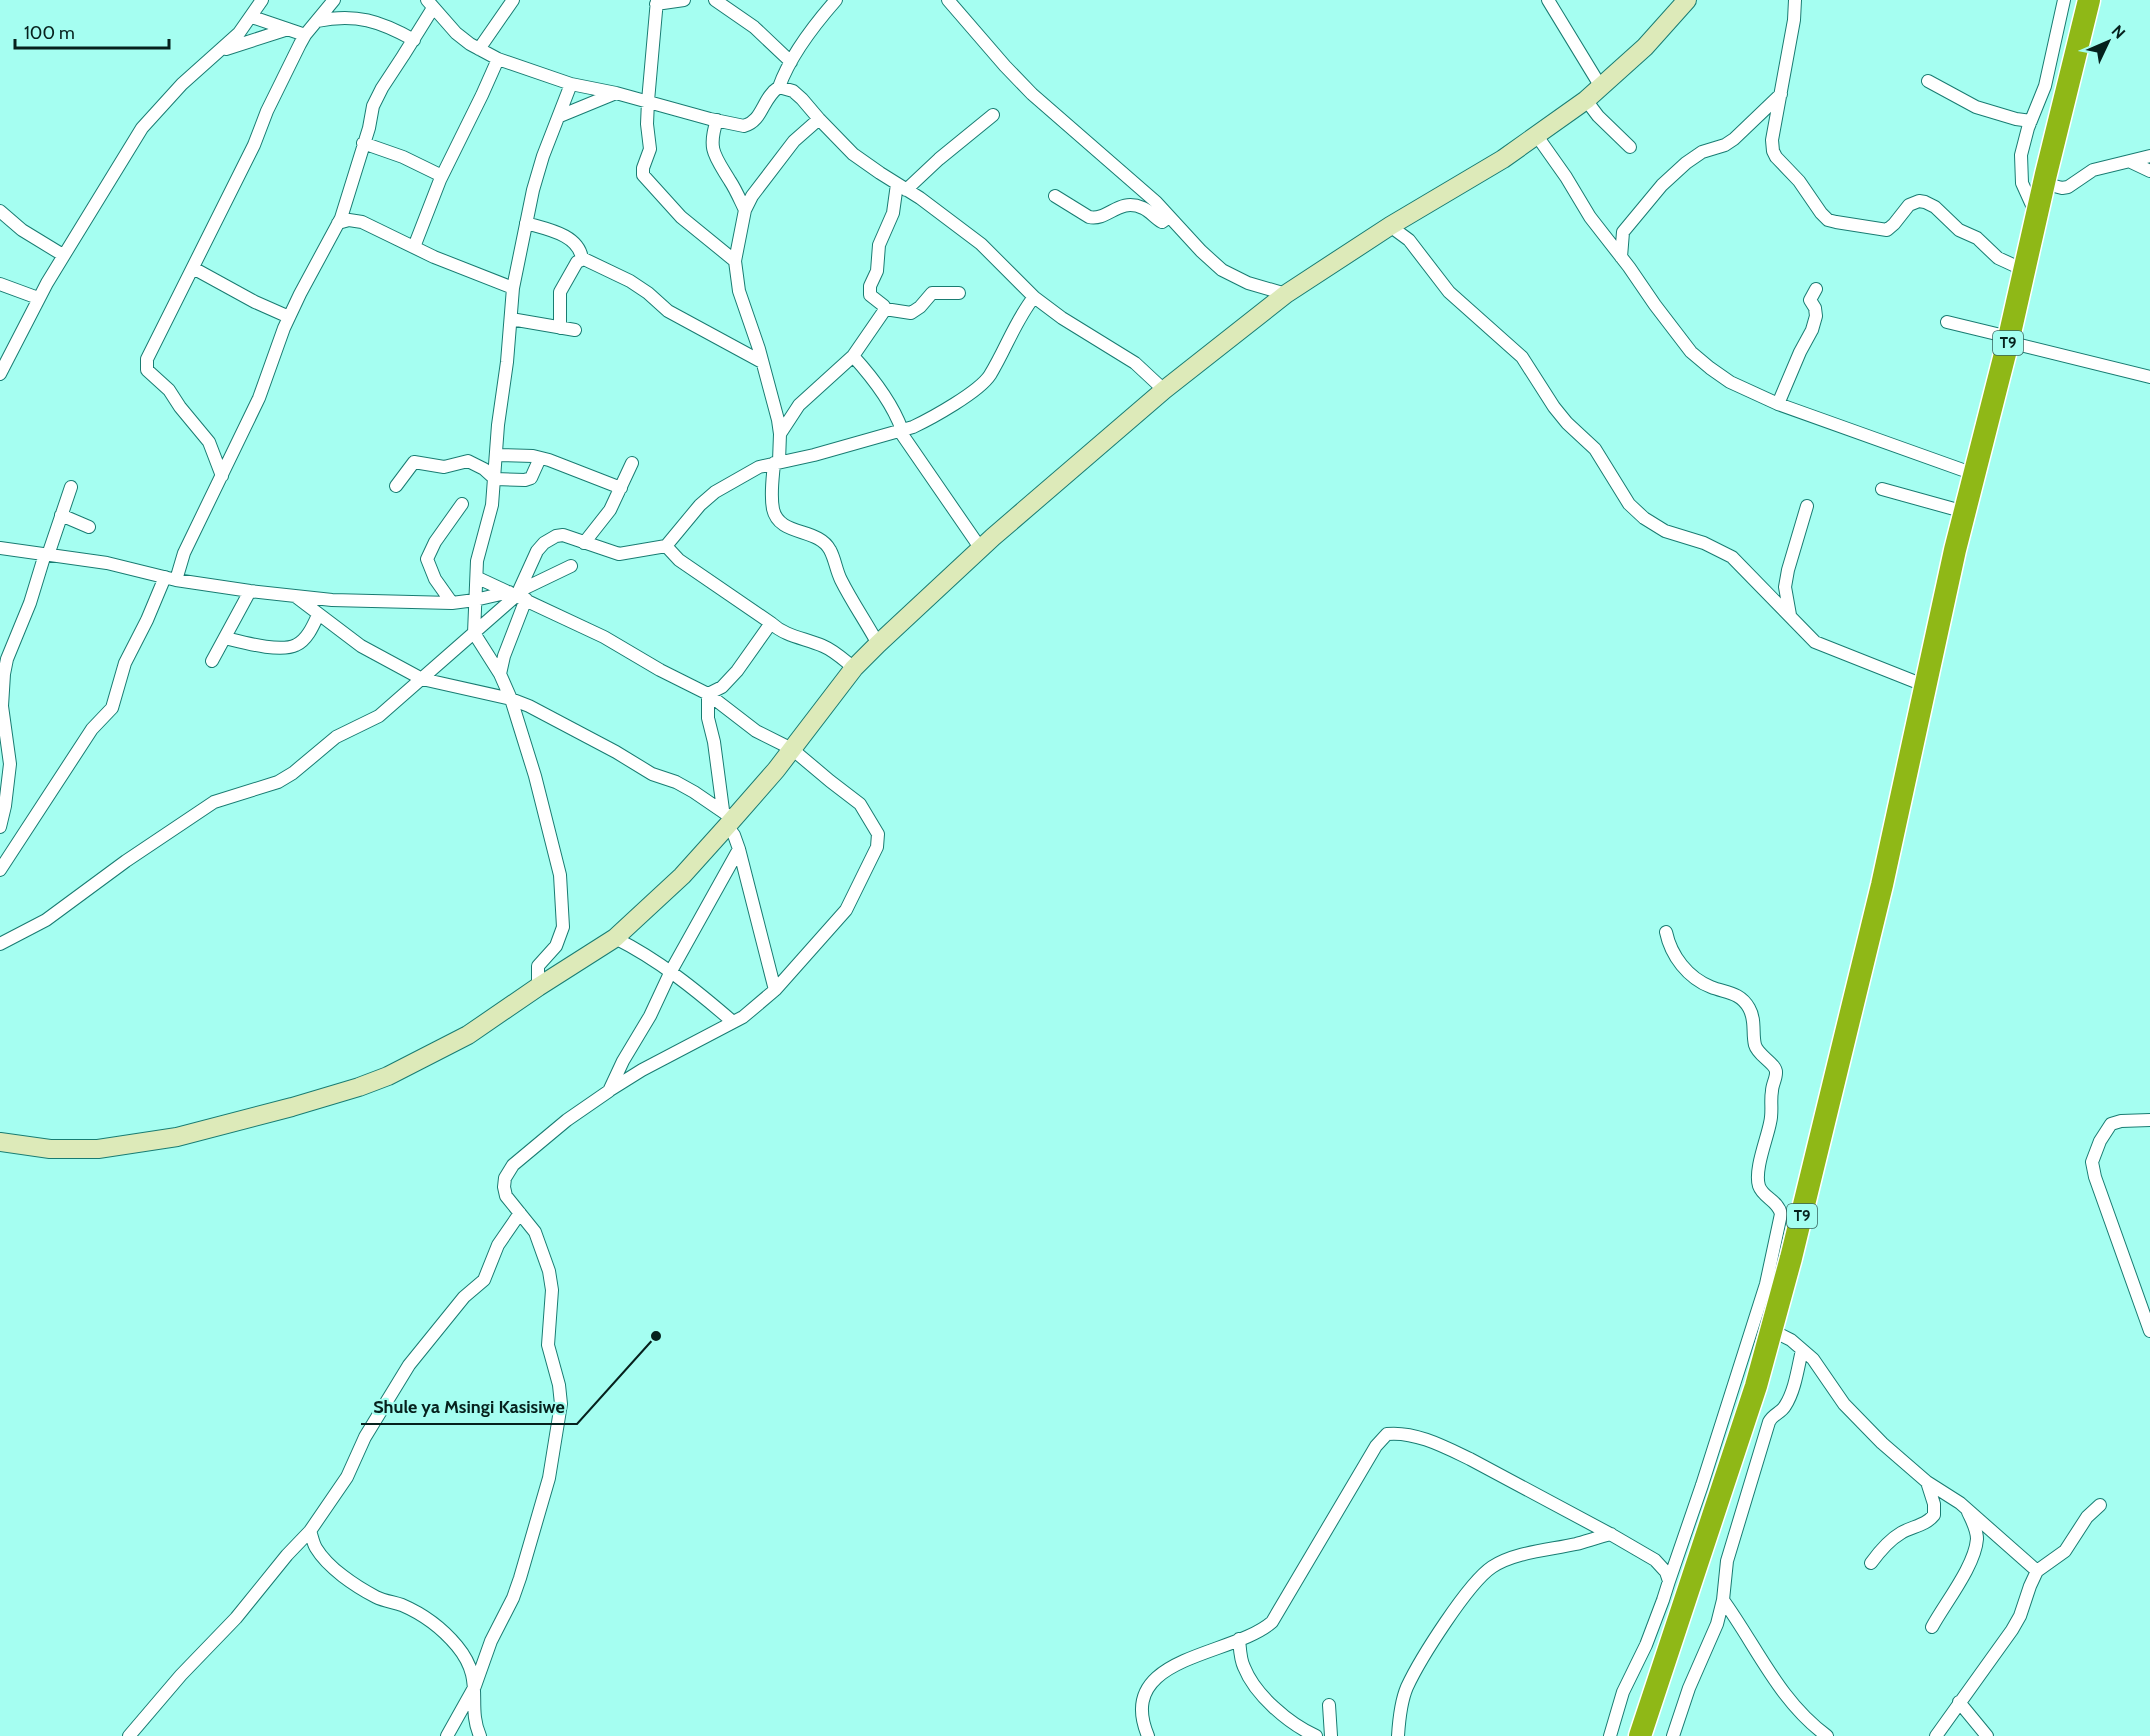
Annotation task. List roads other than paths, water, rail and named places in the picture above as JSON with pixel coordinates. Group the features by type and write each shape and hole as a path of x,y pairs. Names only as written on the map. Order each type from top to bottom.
{"highway":[{"name":"T9","path":"1640,1736 1743,1426 1772,1330 1851,1013 1965,512 2008,340 2043,183 2090,0"}],"street":[{"path":"1,371 38,298 142,128 182,84 222,50 252,17 262,0"},
{"path":"222,476 209,442 172,394 150,374 146,366 155,341 254,145 267,111 305,35 334,0"},
{"path":"479,49 513,0"},
{"path":"684,0 657,2 648,100 647,124 650,149 643,168 643,175 681,218 735,261"},
{"path":"715,0 754,27 791,63"},
{"path":"0,870 92,729 112,708 125,663 222,476 259,398 289,317 316,261 338,223 347,200 373,106 382,88 414,40 430,3 456,33 498,59 572,84 648,100 744,126 759,115 766,99 779,87 804,41 836,0"},
{"path":"948,0 1032,94 1156,202 1169,218 1222,270 1248,283 1286,294"},
{"path":"1548,0 1601,87"},
{"path":"0,1142 50,1149 98,1149 177,1137 359,1087 397,1071 468,1035 615,938 682,876 727,818 776,770 854,669 981,549 1164,390 1286,294 1390,226 1503,159 1586,100 1645,47 1687,0"},
{"path":"1795,0 1794,20 1772,140 1773,151 1799,181 1821,213 1828,220 1887,230 1909,205 1919,201 1925,202 1935,207 1959,230 1977,238 1998,258 2024,270"},
{"path":"2036,214 2022,183 2021,155 2045,86 2064,0"},
{"path":"252,17 305,35"},
{"path":"317,21 351,17 364,19 395,30 414,40"},
{"path":"222,50 288,29"},
{"path":"414,247 442,176 498,59"},
{"path":"1928,81 1976,107 2031,121"},
{"path":"538,987 538,966 556,946 563,927 560,875 545,810 511,699 500,674 474,633 475,600 478,578 477,561 492,505 513,288 533,190 543,156 572,84"},
{"path":"779,87 793,91 853,154 935,209 981,244 1034,297 1062,318 1136,363 1164,390"},
{"path":"560,116 616,93"},
{"path":"1622,257 1623,232 1662,185 1702,152 1725,145 1734,139 1781,94"},
{"path":"1586,100 1598,116 1630,147"},
{"path":"960,293 932,293 920,307 911,313 885,309 870,295 869,290 877,271 879,245 901,187 993,115"},
{"path":"819,119 794,141 752,196 745,210 735,261 739,291 771,392 780,434 772,501 776,517 791,529 815,536 823,541 830,550 841,580 878,644"},
{"path":"717,120 712,136 713,155 732,183 745,210"},
{"path":"1537,136 1566,177 1590,217 1691,352 1730,382 1778,404 1974,474"},
{"path":"363,143 442,176"},
{"path":"2043,183 2062,188 2068,187 2093,170 2150,156"},
{"path":"2131,162 2150,171"},
{"path":"1056,196 1089,217 1101,217 1118,206 1129,204 1142,207 1162,222 1169,218"},
{"path":"0,211 22,230 63,255"},
{"path":"338,223 355,220 513,288"},
{"path":"526,223 561,234 572,240 580,249 582,259"},
{"path":"1390,226 1409,240 1449,292 1522,357 1554,407 1597,452 1629,504 1656,527 1704,543 1732,557 1815,642 1926,686"},
{"path":"582,259 630,281 668,311 762,362"},
{"path":"560,328 560,292 577,262 582,259"},
{"path":"193,268 255,302 289,317"},
{"path":"0,284 38,298"},
{"path":"1778,404 1812,330 1816,316 1815,308 1810,300 1816,289"},
{"path":"500,674 518,594 534,557 544,543 556,536 563,536 619,554 666,546 700,505 715,492 759,467 814,455 924,422 982,385 996,365 1022,312 1034,297"},
{"path":"780,434 799,405 853,356 885,309"},
{"path":"511,319 575,330"},
{"path":"1947,322 2150,377"},
{"path":"853,356 884,395 901,430 981,549"},
{"path":"497,455 540,458 556,462 621,488"},
{"path":"396,486 411,464 420,462 444,467 468,461 484,469 495,479 528,479 535,471 540,458"},
{"path":"584,543 610,510 632,463"},
{"path":"0,827 10,764 2,706 7,659 30,603 71,487"},
{"path":"1882,489 1965,512"},
{"path":"452,603 435,579 427,559 430,549 462,504"},
{"path":"1791,619 1785,587 1807,506"},
{"path":"61,514 89,527"},
{"path":"666,546 679,560 778,630 789,636 827,647 854,669"},
{"path":"0,548 107,563 170,578 250,591 332,600 452,603 518,594"},
{"path":"0,944 46,920 126,861 214,802 278,782 293,773 336,737 380,716 518,594 571,566"},
{"path":"447,1736 475,1686 490,1641 513,1598 520,1578 549,1478 561,1404 559,1385 548,1345 552,1290 549,1271 536,1232 507,1196 504,1187 508,1172 513,1165 567,1120 609,1091 642,1070 743,1017 775,990 846,910 877,847 878,834 864,808 792,748 756,731 708,694 660,670 604,637 518,594 478,578"},
{"path":"212,661 250,591"},
{"path":"295,596 362,646 422,679 511,699 554,718 652,774 676,782 727,818"},
{"path":"225,638 260,645 292,647 306,636 318,615"},
{"path":"708,694 722,687 737,671 771,623"},
{"path":"708,694 708,718 727,818 739,849 775,990"},
{"path":"609,1091 623,1061 650,1016 671,971 739,849"},
{"path":"1610,1736 1623,1692 1646,1645 1702,1485 1766,1284 1781,1214 1778,1206 1762,1191 1758,1182 1761,1156 1771,1122 1771,1093 1776,1069 1760,1055 1755,1046 1749,1007 1734,993 1712,987 1695,978 1676,958 1666,932"},
{"path":"615,938 639,950 671,971 733,1022"},
{"path":"2150,1120 2121,1121 2111,1124 2100,1141 2092,1162 2095,1177 2150,1331"},
{"path":"129,1736 310,1531 347,1477 365,1437 409,1365 464,1298 484,1280 498,1245 520,1213"},
{"path":"1772,1330 1791,1340 1813,1359 1855,1417 1927,1482 1966,1509 2037,1571"},
{"path":"1673,1736 1689,1688 1713,1634 1723,1600 1727,1561 1760,1449 1772,1415 1784,1409 1789,1399 1802,1350"},
{"path":"1148,1736 1142,1715 1142,1703 1151,1682 1160,1674 1187,1660 1260,1631 1272,1622 1376,1446 1387,1434 1408,1435 1446,1448 1611,1534 1655,1560 1666,1572 1669,1581"},
{"path":"1871,1563 1894,1538 1925,1524 1934,1515 1934,1504 1927,1482"},
{"path":"1936,1736 2012,1630 2020,1616 2037,1571 2065,1551 2087,1517 2100,1505"},
{"path":"1932,1627 1955,1590 1974,1552 1977,1538 1976,1528 1966,1509"},
{"path":"310,1531 315,1546 335,1569 376,1597 403,1606 426,1618 458,1647 471,1666 475,1686 476,1727 480,1736"},
{"path":"1398,1736 1399,1720 1407,1687 1435,1639 1461,1602 1491,1568 1520,1556 1611,1534"},
{"path":"1723,1600 1785,1695 1810,1724 1827,1736"},
{"path":"1239,1639 1243,1666 1251,1680 1282,1715 1296,1726 1316,1736"},
{"path":"1959,1702 1988,1736"},
{"path":"1329,1705 1331,1736"},
{"path":"1389,1736 1399,1720"}],"place":[{"name":"Shule ya Msingi Kasisiwe","path":"656,1336"}]}
